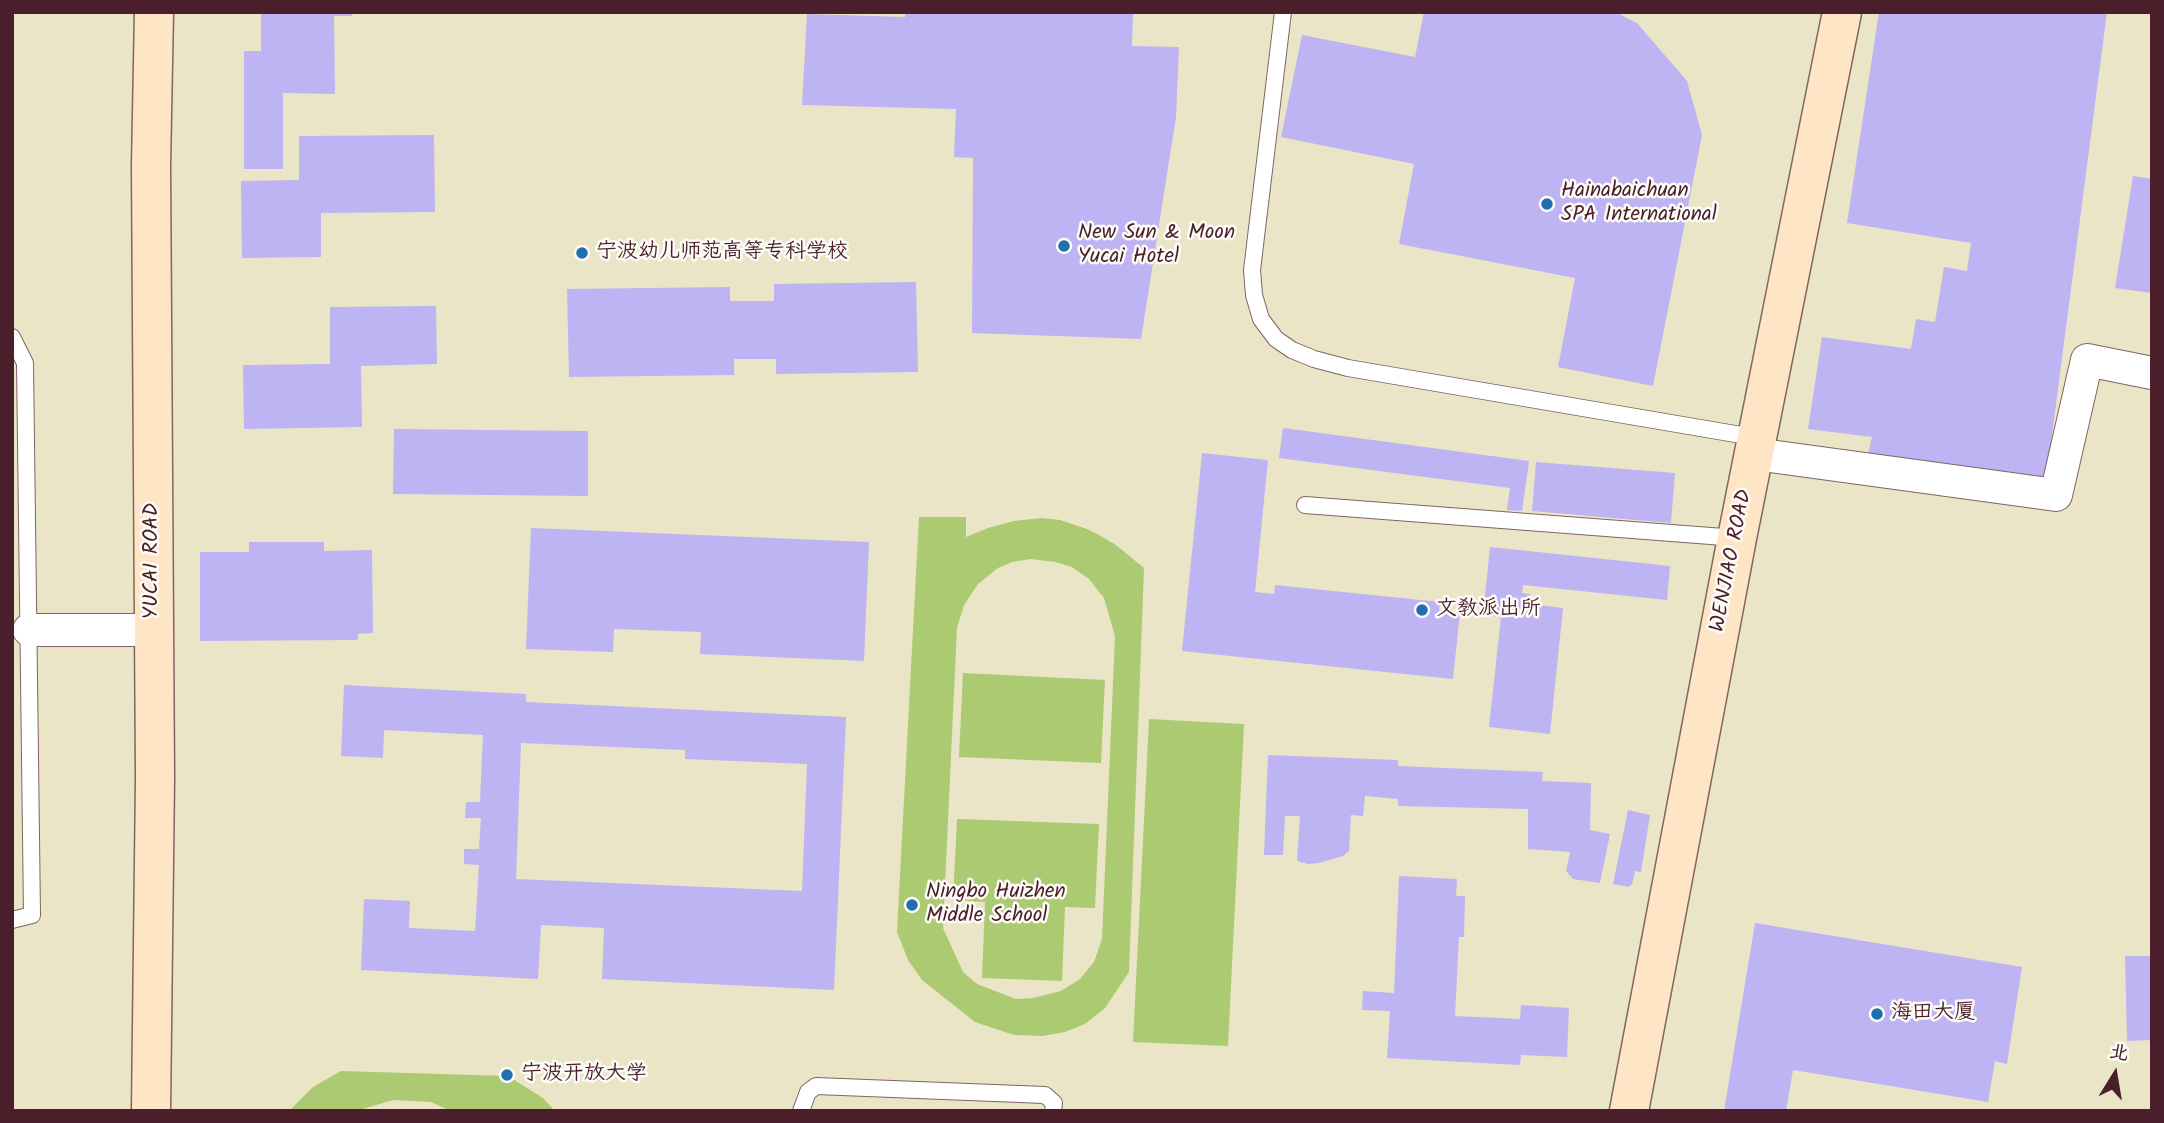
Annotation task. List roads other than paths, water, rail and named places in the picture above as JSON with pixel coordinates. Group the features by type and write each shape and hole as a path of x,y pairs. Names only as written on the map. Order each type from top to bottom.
{"street":[{"name":"YUCAI ROAD","path":"151,1111 154,630 151,166 154,12"},
{"name":"WENJIAO ROAD","path":"1629,1111 1737,538 1842,12"},
{"path":"1757,446 2056,495 2087,360 2152,373"},
{"path":"29,630 154,630"}],"lane":[{"path":"1283,12 1252,270 1254,295 1261,319 1276,339 1292,350 1314,359 1348,368 1757,446"},
{"path":"12,337 25,363 32,915 12,920"},
{"path":"1305,505 1737,538"},
{"path":"801,1111 808,1092 816,1086 1045,1095 1054,1103 1054,1111"}],"place":[{"name":"Hainabaichuan SPA International","path":"1547,204"},
{"name":"New Sun & Moon Yucai Hotel","path":"1064,246"},
{"name":"宁波幼儿师范高等专科学校","path":"582,253"},
{"name":"文教派出所","path":"1422,610"},
{"name":"Ningbo Huizhen Middle School","path":"912,905"},
{"name":"海田大厦","path":"1877,1014"},
{"name":"宁波开放大学","path":"507,1075"}]}
